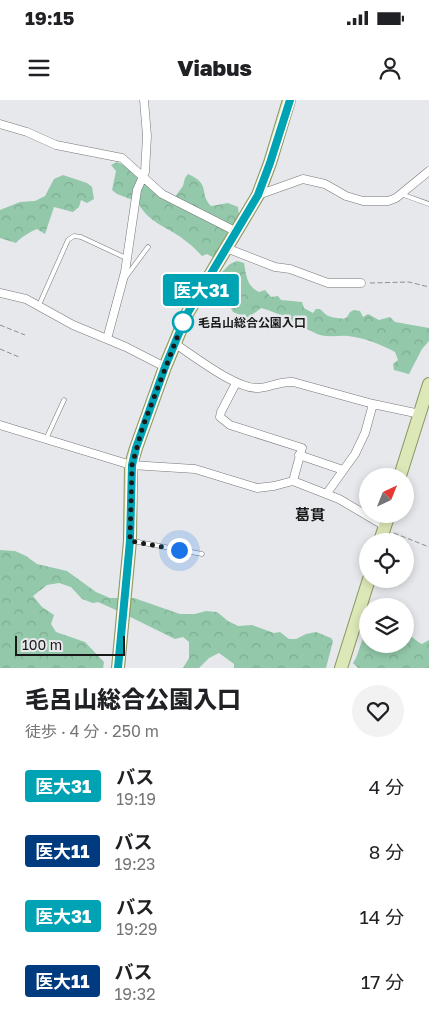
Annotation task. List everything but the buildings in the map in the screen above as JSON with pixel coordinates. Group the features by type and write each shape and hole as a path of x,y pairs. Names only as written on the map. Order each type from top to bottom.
{"main road":[{"path":"120,667 130,541 132,465 143,426 174,343 193,302 258,195 290,100"},
{"path":"403,468 429,384"},
{"path":"341,668 366,588"}],"street":[{"path":"107,339 128,258 137,190 143,176 147,156 144,100"},
{"path":"0,124 27,132 56,145 122,158 162,194 237,232"},
{"path":"258,195 303,179 325,184 346,196 363,201 388,201 401,194 429,170"},
{"path":"226,248 275,267 290,269 328,284 362,283"},
{"path":"0,293 39,305 73,325 165,367"},
{"path":"174,343 236,383 259,388 285,381 293,382 373,404 420,414"},
{"path":"236,383 220,417 230,425 302,448 293,481"},
{"path":"327,493 355,454 373,404"},
{"path":"0,424 132,465 195,469 257,488 293,481 327,493 356,508 384,527"},
{"path":"300,455 343,470"}],"lane":[{"path":"401,194 429,204"},
{"path":"39,305 68,240 74,236 81,237 128,258"},
{"path":"122,281 148,247"},
{"path":"46,439 64,400"},
{"path":"130,541 202,554"}],"path":[{"path":"362,283 408,282 429,287"},
{"path":"0,325 25,335"},
{"path":"0,349 19,357"},
{"path":"384,527 429,546"}],"green space":[{"path":"117,162 128,167 174,198 183,186 188,174 200,182 205,197 211,206 228,203 238,207 239,215 214,258 207,254 202,256 181,237 147,215 138,202 117,194 112,190 116,171 111,165"},
{"path":"63,175 87,183 92,187 94,199 87,203 81,200 79,207 73,212 54,207 45,234 37,229 16,243 0,238 0,210 20,202 35,201 45,196 54,179"},
{"path":"237,261 244,263 246,276 252,287 259,292 265,290 271,297 278,296 281,300 302,302 304,308 313,313 316,309 320,309 334,318 345,318 354,310 360,311 363,317 368,314 379,320 390,317 395,322 429,328 429,341 422,349 409,374 394,370 393,364 398,360 395,352 384,346 360,338 317,334 282,316 261,308 248,318 233,312 226,298 213,281 230,264"},
{"path":"0,550 15,551 37,564 67,571 96,592 110,598 134,598 180,614 195,614 206,611 217,612 238,626 252,625 274,633 280,632 289,639 296,639 316,632 331,638 333,641 326,668 234,668 234,664 219,653 209,658 199,668 183,668 189,658 189,642 183,637 175,639 98,602 93,603 82,599 71,587 59,583 47,585 33,596 42,607 54,615 51,624 56,632 85,642 104,662 103,668 0,668"},
{"path":"414,638 422,644 429,640 429,668 358,668 353,663 359,650 359,653 414,653"}],"bus line":[{"name":"医大31","path":"118,668 130,541 132,465 136,448 174,343 187,314 258,195 290,100"}],"place":[{"name":"毛呂山総合公園入口","path":"183,322"}],"district":[{"name":"葛貫","path":"310,514"}],"route":[{"path":"179,550 130,541 132,465 136,448 183,322"}]}
